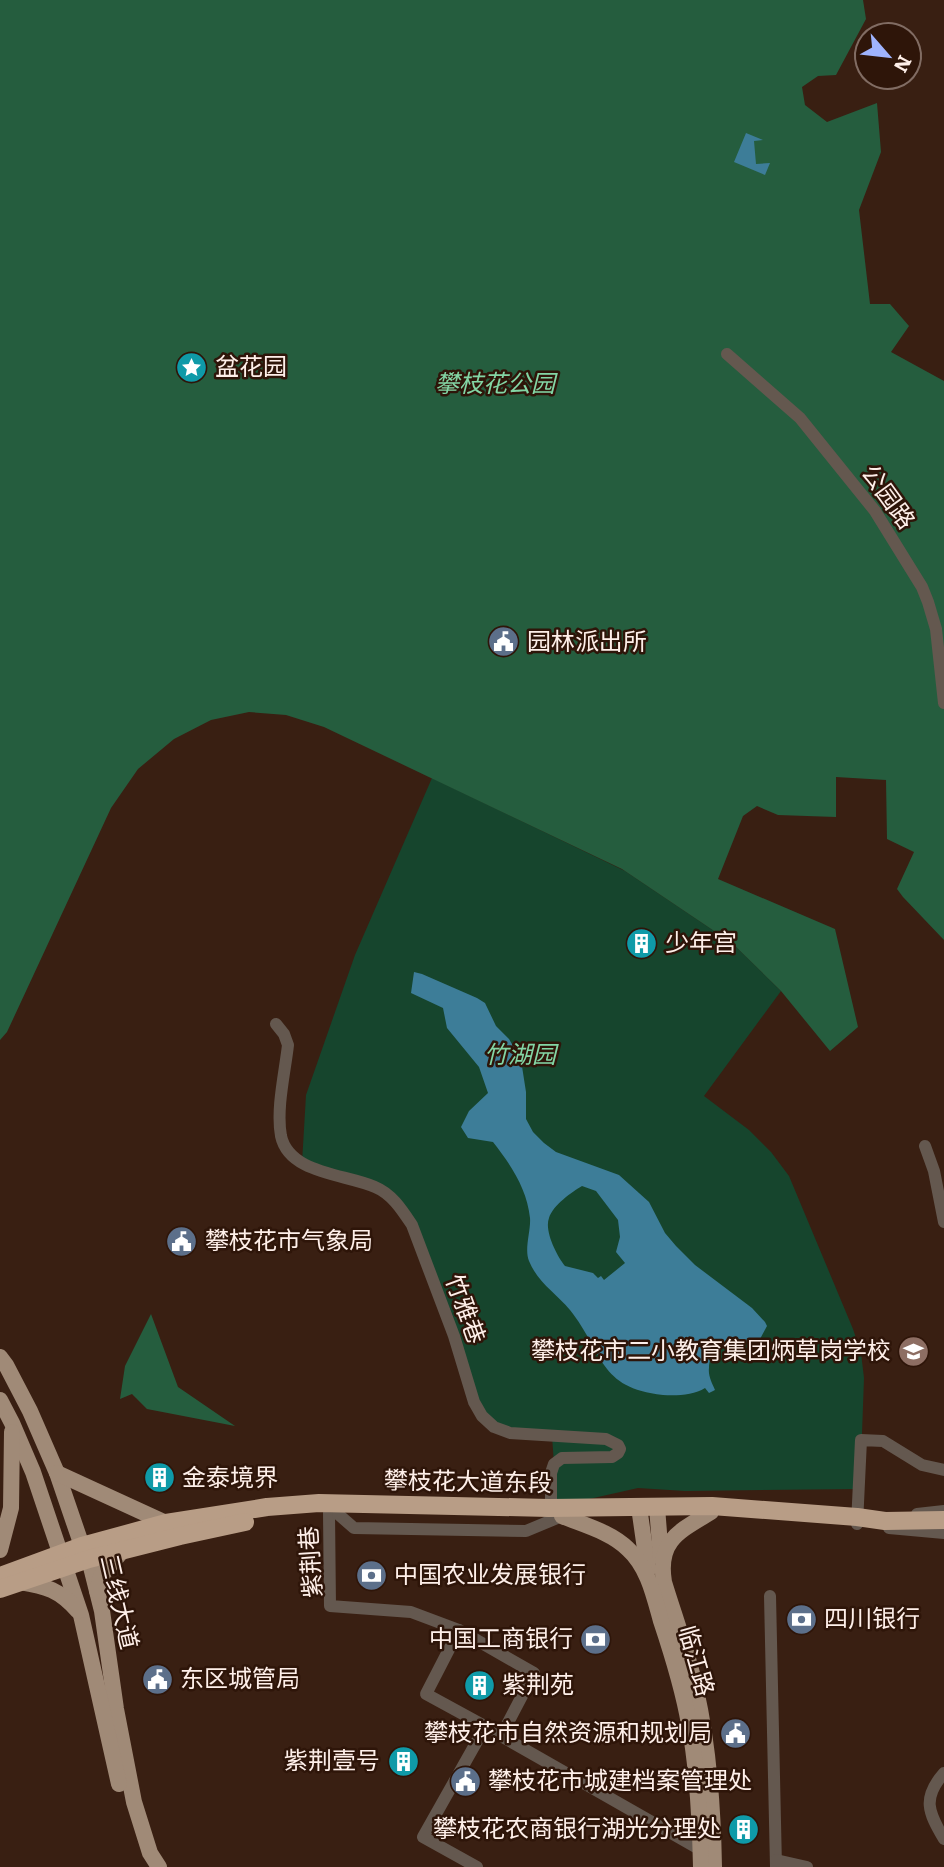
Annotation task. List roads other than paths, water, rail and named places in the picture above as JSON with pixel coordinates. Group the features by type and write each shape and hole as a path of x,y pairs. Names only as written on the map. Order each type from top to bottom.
{"highway":[{"name":"攀枝花大道东段","path":"0,1576 64,1560 166,1523 267,1507 319,1503 554,1513"},
{"name":"攀枝花大道东段","path":"86,1552 122,1551 266,1517 333,1514 554,1513 712,1506 885,1525 944,1527"},
{"name":"攀枝花大道东段","path":"648,1510 857,1520"},
{"name":"攀枝花大道东段","path":"885,1525 944,1520"},
{"name":"攀枝花大道东段","path":"0,1589 64,1560"}],"main road":[{"name":"三线大道","path":"0,1357 30,1411 57,1473 86,1552 102,1611 110,1711 124,1805 146,1867"},
{"name":"三线大道","path":"0,1400 33,1472 64,1560 110,1711 134,1802 150,1853 159,1867"},
{"path":"0,1550 11,1508 12,1423"},
{"path":"57,1473 166,1523"},
{"name":"临江路","path":"648,1510 664,1581 696,1689 702,1720 706,1753 707,1849 701,1867"},
{"path":"648,1510 650,1585"},
{"path":"662,1567 663,1555 675,1535 711,1512"},
{"name":"临江路","path":"554,1513 603,1533 628,1548 638,1559 650,1585 676,1668 689,1722 707,1849 714,1867"},
{"path":"97,1591 101,1576 122,1551"},
{"path":"20,1582 58,1592 69,1600 81,1615"}],"street":[{"name":"公园路","path":"727,355 800,418 882,522 922,587 928,602 936,629 944,703"},
{"name":"竹雅巷","path":"276,1024 288,1045 279,1118 282,1138 289,1153 319,1171 376,1187 391,1197 403,1210 412,1225 454,1336 474,1402 482,1416 494,1427 510,1433 606,1439 618,1444 620,1449 612,1457 562,1458 554,1464 551,1473 554,1513"},
{"path":"925,1146 934,1171 944,1222"},
{"path":"857,1520 861,1440 883,1441 922,1465 944,1470"},
{"path":"885,1525 924,1512 944,1511"},
{"name":"紫荆巷","path":"333,1514 330,1606 411,1612 459,1630 534,1673 501,1736"},
{"path":"885,1525 944,1533"},
{"path":"770,1596 776,1863 807,1867"},
{"path":"459,1630 426,1694 707,1849"},
{"path":"477,1867 423,1837 485,1727"},
{"path":"944,1773 935,1783 929,1800 931,1817 944,1839"}],"water":[{"path":"746,133 763,140 754,141 756,164 770,163 765,175 734,162"},
{"path":"414,972 485,1003 496,1026 509,1039 521,1060 526,1092 526,1119 533,1132 556,1152 619,1175 649,1202 665,1233 676,1246 695,1265 752,1308 765,1322 767,1326 760,1339 765,1344 760,1351 749,1343 738,1340 726,1342 712,1355 709,1371 715,1390 709,1393 705,1388 691,1394 674,1395 642,1391 626,1385 605,1366 570,1310 542,1282 529,1261 528,1207 522,1187 512,1169 493,1142 468,1138 461,1127 469,1111 488,1093 479,1067 447,1028 443,1008 411,993","holes":["582,1186 596,1191 618,1220 620,1237 616,1252 625,1263 604,1280 593,1273 565,1266 555,1250 548,1230 551,1213 568,1195"]}],"place":[{"name":"盆花园","path":"192,367"},
{"name":"园林派出所","path":"504,642"},
{"name":"少年宫","path":"642,943"},
{"name":"攀枝花市气象局","path":"182,1241"},
{"name":"攀枝花市二小教育集团炳草岗学校","path":"914,1351"},
{"name":"金泰境界","path":"159,1478"},
{"name":"中国农业发展银行","path":"371,1575"},
{"name":"四川银行","path":"801,1619"},
{"name":"中国工商银行","path":"596,1639"},
{"name":"东区城管局","path":"157,1679"},
{"name":"紫荆苑","path":"479,1685"},
{"name":"攀枝花市自然资源和规划局","path":"735,1733"},
{"name":"紫荆壹号","path":"403,1761"},
{"name":"攀枝花市城建档案管理处","path":"465,1781"},
{"name":"攀枝花农商银行湖光分理处","path":"744,1829"}],"park label":[{"name":"攀枝花公园","path":"495,384"},
{"name":"竹湖园","path":"520,1055"}]}
